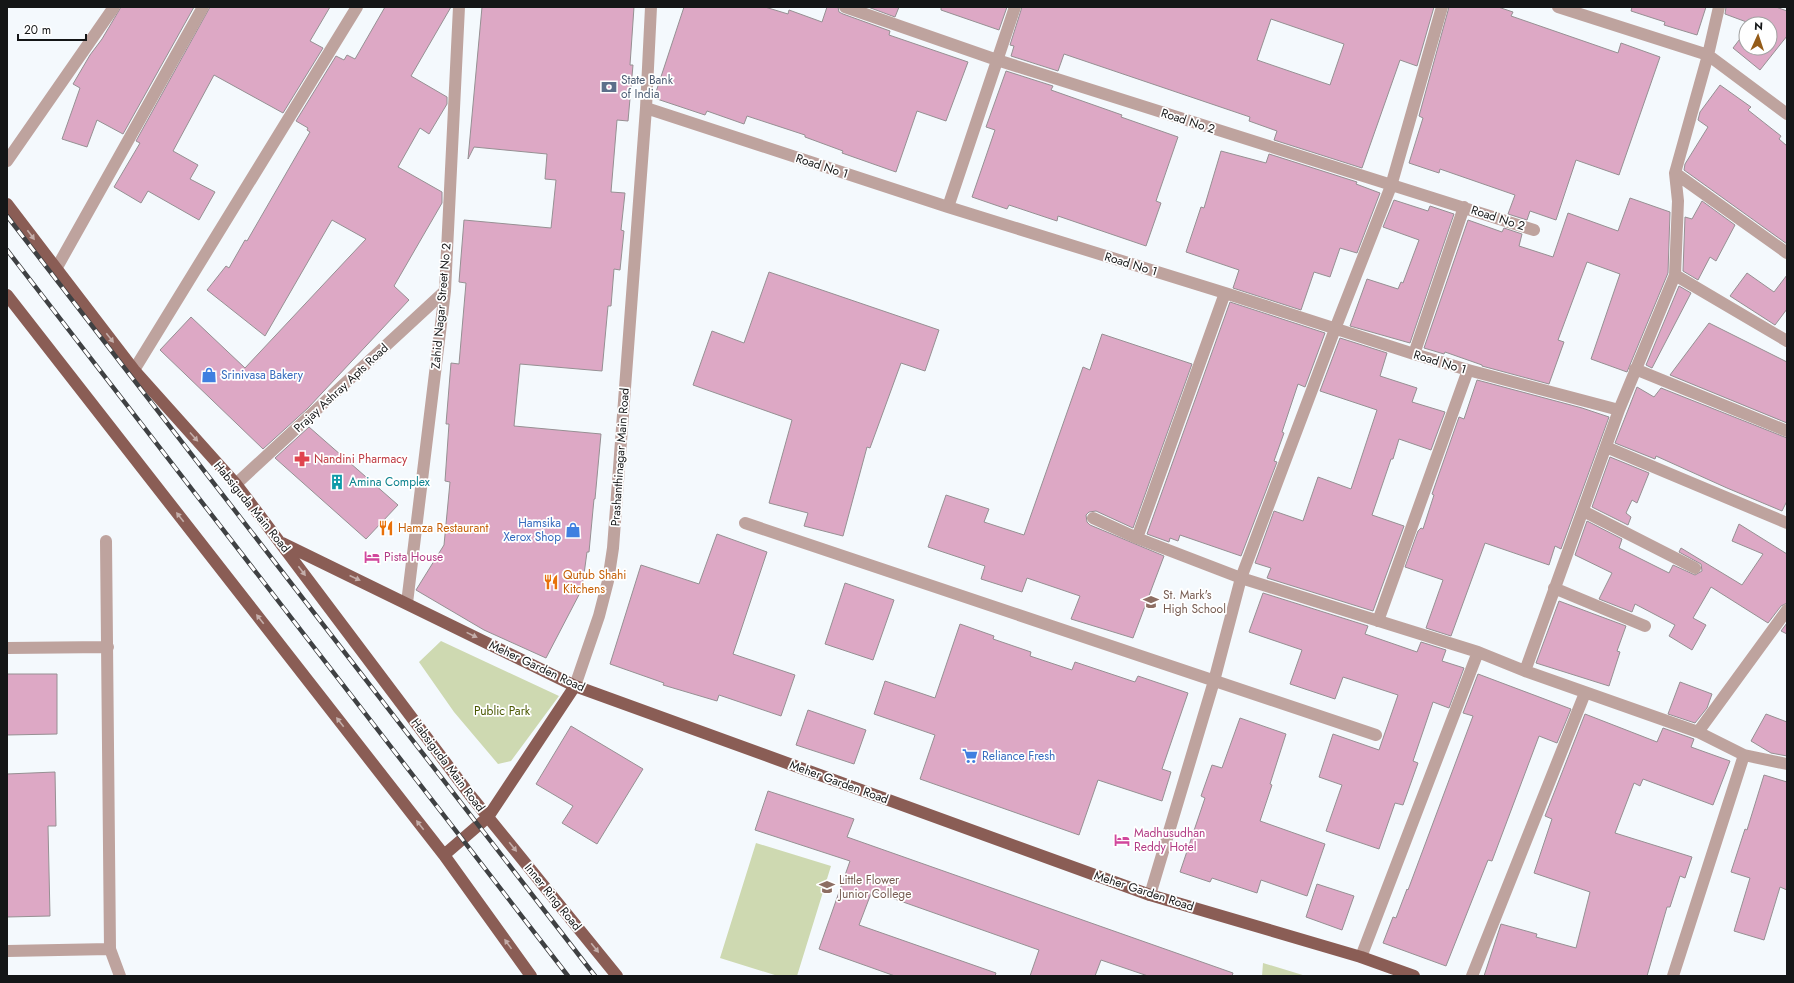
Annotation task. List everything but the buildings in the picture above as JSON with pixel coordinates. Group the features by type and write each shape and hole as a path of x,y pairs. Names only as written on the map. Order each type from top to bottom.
{"main road":[{"name":"Habsiguda Main Road","path":"7,204 134,370 236,484 488,817"},
{"path":"7,295 444,855 531,976"},
{"name":"Meher Garden Road","path":"282,543 575,686 1150,895 1362,958 1414,976"},
{"name":"Prashanthinagar Main Road","path":"444,855 488,817 575,686"},
{"name":"Inner Ring Road","path":"488,817 617,976"}],"street":[{"path":"7,161 114,7"},
{"path":"56,269 203,7"},
{"path":"134,370 357,7"},
{"name":"Zahid Nagar Street No 2","path":"407,603 445,291 458,7"},
{"name":"Prashanthinagar Main Road","path":"575,686 599,616 608,581 613,548 646,108 652,7"},
{"name":"Road No 2","path":"845,7 997,60 1391,186 1464,207 1534,230"},
{"path":"948,207 1015,7"},
{"path":"1150,895 1214,681 1241,578 1334,329 1391,186 1442,7"},
{"path":"1558,7 1708,56 1787,114"},
{"path":"1525,671 1618,410 1675,275 1678,201 1675,172 1708,56 1719,7"},
{"name":"Road No 1","path":"646,108 948,207 1225,293 1414,354 1618,410"},
{"path":"1675,172 1787,253"},
{"path":"1414,354 1464,207"},
{"path":"1675,275 1787,341"},
{"name":"Prajay Ashray Apts Road","path":"236,484 445,291"},
{"path":"1137,538 1225,293"},
{"path":"1635,369 1787,431"},
{"path":"1378,621 1468,370"},
{"path":"1606,447 1787,523"},
{"path":"1583,511 1695,568"},
{"path":"1093,518 1137,538 1241,578 1478,652 1585,693 1698,732 1744,755 1786,762"},
{"path":"745,523 1376,736"},
{"path":"106,541 110,949 120,976"},
{"path":"1554,588 1645,626"},
{"path":"1698,732 1787,610"},
{"path":"7,648 108,647"},
{"path":"1362,958 1478,652"},
{"path":"1472,976 1585,693"},
{"path":"1673,976 1744,755"},
{"path":"7,951 110,949"}],"green space":[{"name":"Public Park","path":"441,641 559,696 511,761 498,764 454,712 419,662"},
{"path":"756,843 831,866 797,976 778,976 720,958"},
{"path":"1263,963 1306,976 1262,976"}],"railway":[{"path":"7,216 595,976"},
{"path":"7,250 568,976"}],"place":[{"name":"State Bank of India","path":"609,87"},
{"name":"Srinivasa Bakery","path":"209,375"},
{"name":"Nandini Pharmacy","path":"302,459"},
{"name":"Amina Complex","path":"337,482"},
{"name":"Hamza Restaurant","path":"386,528"},
{"name":"Hamsika Xerox Shop","path":"573,530"},
{"name":"Pista House","path":"372,557"},
{"name":"Qutub Shahi Kitchens","path":"551,582"},
{"name":"St. Mark's High School","path":"1151,602"},
{"name":"Reliance Fresh","path":"970,756"},
{"name":"Madhusudhan Reddy Hotel","path":"1122,840"},
{"name":"Little Flower Junior College","path":"827,887"}]}
